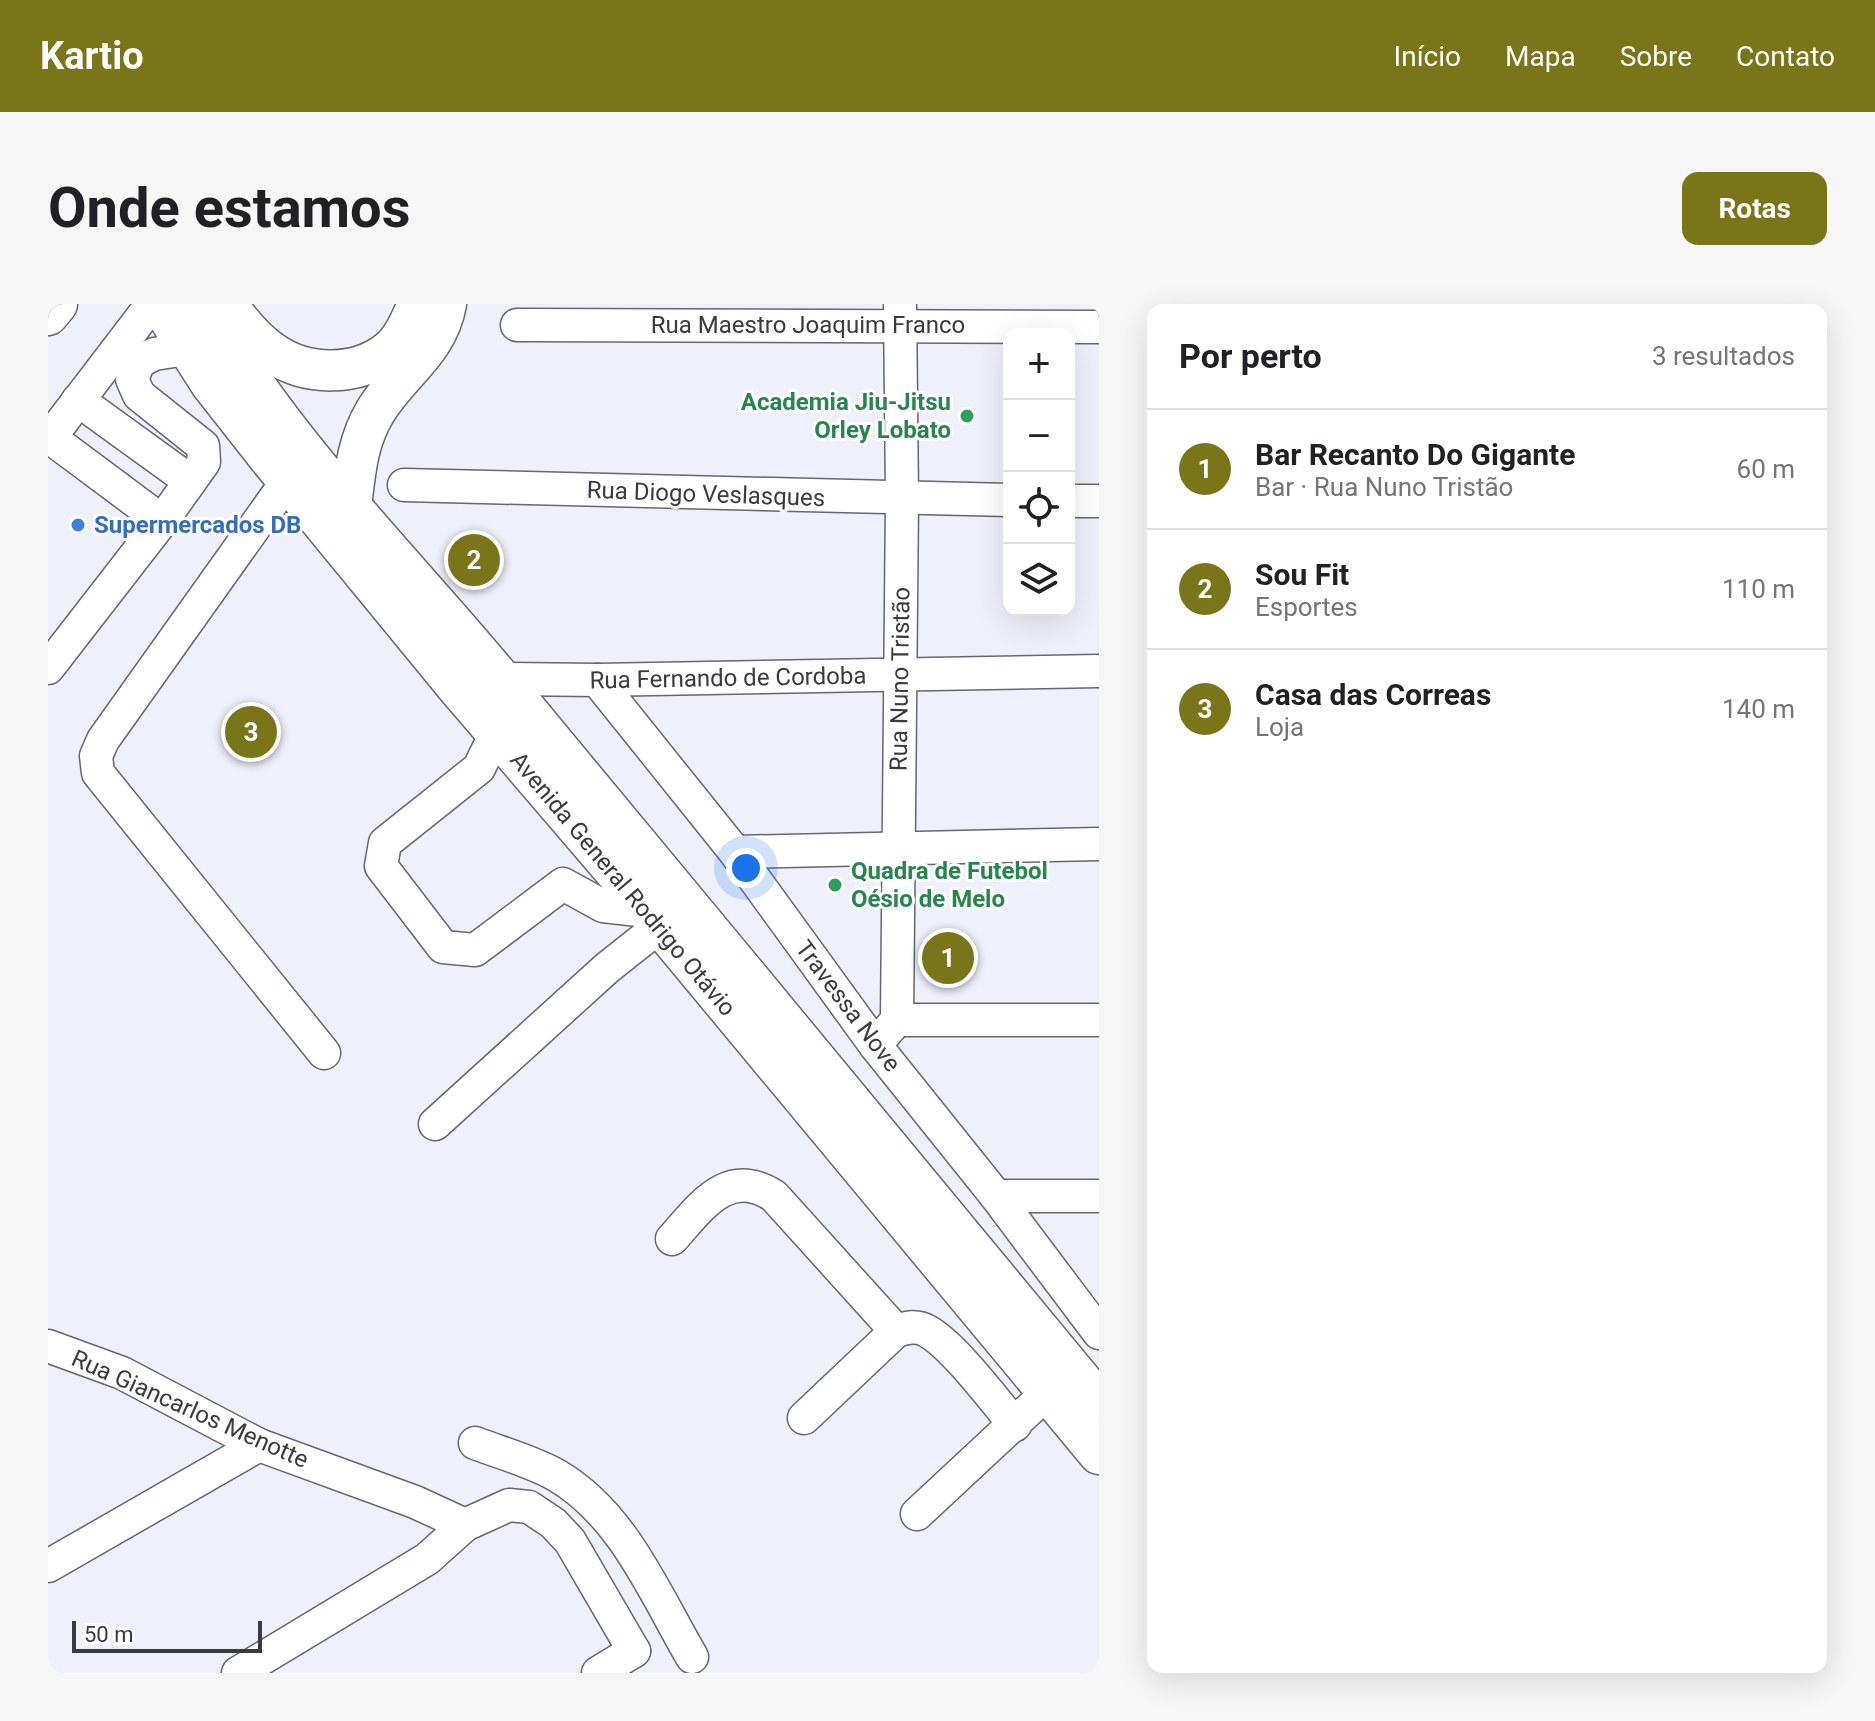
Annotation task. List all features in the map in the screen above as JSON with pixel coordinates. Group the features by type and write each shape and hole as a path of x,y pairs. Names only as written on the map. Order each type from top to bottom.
{"main road":[{"path":"48,315 57,304"},
{"name":"Avenida General Rodrigo Otávio","path":"160,304 211,384 288,480 653,918 1081,1386"},
{"name":"Avenida General Rodrigo Otávio","path":"204,304 250,380 351,507 500,679 1081,1386 1099,1454"},
{"path":"226,304 247,331 265,346 296,365 328,371 362,367 390,351 406,330 418,304"},
{"path":"351,507 356,459 363,436 377,409 428,349 442,324 446,304"}],"street":[{"path":"152,304 49,438 162,521"},
{"name":"Rua Maestro Joaquim Franco","path":"517,325 900,314 1099,327"},
{"name":"Rua Nuno Tristão","path":"897,1020 902,499 900,314"},
{"path":"48,668 204,462 203,446 139,395 132,379 139,362 154,354 187,349"},
{"path":"78,400 190,481"},
{"path":"288,480 103,740 96,756 98,773 324,1053"},
{"name":"Rua Diogo Veslasques","path":"404,485 1003,500"},
{"path":"1075,501 1099,501"},
{"name":"Rua Fernando de Cordoba","path":"500,679 1099,671"},
{"name":"Travessa Nove","path":"597,680 735,852 875,1045 996,1196 1099,1333"},
{"path":"435,1124 607,968 653,918 603,906 563,884 475,950 443,947 381,866 385,843 479,768 496,733"},
{"path":"735,852 1099,844"},
{"path":"875,1045 897,1020 1099,1020"},
{"path":"672,1239 707,1201 733,1185 760,1187 774,1196 896,1331"},
{"path":"996,1196 1099,1196"},
{"path":"804,1418 896,1331 910,1326 927,1330 951,1351 1015,1425"},
{"name":"Rua Giancarlos Menotte","path":"48,1346 122,1373 259,1445 415,1502 465,1525"},
{"path":"917,1514 1015,1425 1081,1386"},
{"path":"475,1443 557,1476 601,1509 617,1529 697,1665"},
{"path":"50,1559 259,1445"},
{"path":"238,1673 427,1559 465,1525 509,1505 529,1507 553,1523 584,1561 634,1651"},
{"path":"598,1673 634,1651 697,1665"}],"place":[{"name":"Academia Jiu-Jitsu Orley Lobato","path":"967,416"},
{"name":"Supermercados DB","path":"78,525"},
{"name":"Sou Fit","path":"474,560"},
{"name":"Casa das Correas","path":"251,732"},
{"name":"Quadra de Futebol Oésio de Melo","path":"835,885"},
{"name":"Bar Recanto Do Gigante","path":"948,958"}]}
